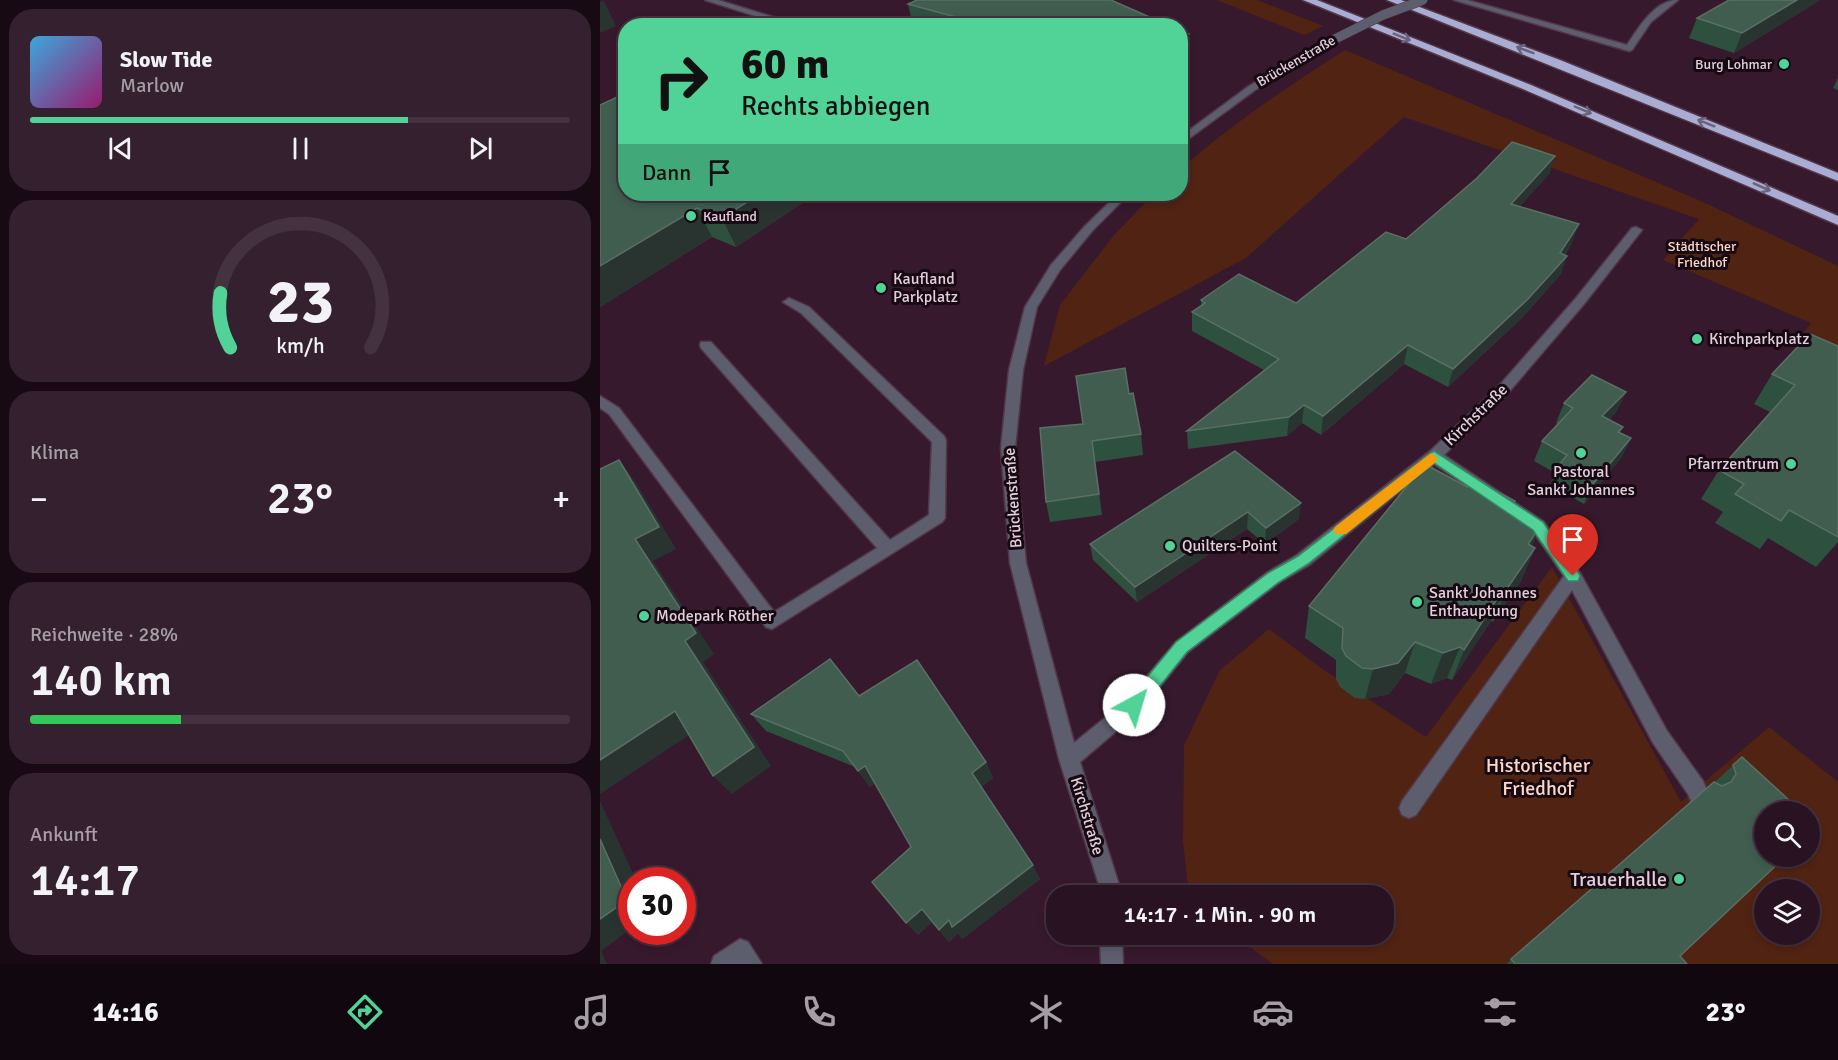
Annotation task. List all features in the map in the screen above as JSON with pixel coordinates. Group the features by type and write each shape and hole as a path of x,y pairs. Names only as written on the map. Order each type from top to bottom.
{"highway":[{"path":"1308,0 1527,87 1838,221"},
{"path":"1392,0 1556,62 1838,177"}],"street":[{"path":"709,0 771,18"},
{"name":"Brückenstraße","path":"1188,133 1269,75 1383,15 1424,0"},
{"path":"1458,0 1629,48 1648,20 1674,0"},
{"name":"Brückenstraße","path":"1069,759 1018,562 1008,448 1016,370 1031,307 1055,268 1089,228 1117,201"},
{"name":"Kirchstraße","path":"1109,885 1069,759 1134,705 1182,647 1274,578 1303,560 1434,456 1503,390 1636,230"},
{"path":"600,401 614,411 772,622 937,518 939,440 805,310 789,302"},
{"path":"706,345 888,549"},
{"path":"1434,456 1538,526 1573,576 1660,738 1700,796"},
{"path":"1409,808 1573,576"},
{"path":"1111,945 1112,964"},
{"path":"722,964 740,950 751,964"}],"green space":[{"path":"1217,0 1257,0 1323,26 1304,35"},
{"name":"Städtischer Friedhof","path":"1345,50 1701,201 1838,266 1838,367 1795,344 1811,323 1663,260 1699,219 1404,117 1246,258 1044,366 1060,305 1114,235 1147,201 1188,201 1188,163 1240,121"},
{"name":"Historischer Friedhof","path":"1552,567 1681,802 1769,727 1838,782 1838,964 1273,964 1247,945 1394,945 1394,885 1188,885 1183,841 1184,745 1220,670 1269,629 1321,668 1426,737"}],"building":[{"path":"917,0 1111,0 1152,18 960,18 908,4"},
{"path":"1729,0 1797,0 1742,33 1697,18"},
{"path":"618,97 618,201 749,201 722,218 697,208 600,266 600,105"},
{"path":"1512,142 1555,156 1511,204 1579,224 1560,253 1567,256 1528,299 1453,369 1408,345 1323,416 1304,405 1289,417 1187,431 1279,359 1192,312 1205,303 1201,300 1239,274 1296,303 1386,232 1406,239 1477,178"},
{"name":"Pfarrzentrum","path":"1810,334 1838,346 1838,537 1789,510 1781,521 1735,494 1744,484 1719,470 1795,385 1772,374"},
{"path":"1125,368 1129,394 1133,393 1141,434 1092,441 1099,494 1046,502 1040,428 1083,424 1076,376"},
{"path":"1592,375 1626,392 1602,416 1623,427 1618,432 1631,438 1593,484 1559,465 1567,455 1542,441 1573,408 1564,403"},
{"path":"1235,451 1301,503 1266,528 1248,512 1135,587 1090,544"},
{"name":"Modepark Röther","path":"619,460 659,527 635,539 696,633 685,641 754,747 713,776 675,711 600,760 600,469"},
{"name":"Sankt Johannes Enthauptung","path":"1425,464 1467,487 1473,479 1515,501 1508,509 1540,527 1528,544 1535,548 1506,590 1504,588 1464,650 1460,647 1443,653 1415,642 1398,663 1373,669 1362,668 1346,656 1342,648 1343,628 1309,606"},
{"path":"830,659 859,696 917,660 986,762 972,773 1033,865 952,927 949,920 939,930 922,909 906,923 872,882 911,847 865,766 858,771 843,751 751,714"},
{"name":"Trauerhalle","path":"1742,757 1790,801 1754,801 1754,867 1774,867 1762,879 1754,879 1754,886 1680,956 1687,964 1515,964 1511,959 1714,782 1722,786 1731,782 1736,774 1733,765"},
{"path":"600,839 618,880 618,906 600,919"}],"slow traffic":[{"path":"1341,530 1431,458"}],"place":[{"name":"Burg Lohmar","path":"1784,64"},
{"name":"Kaufland","path":"691,216"},
{"name":"Kaufland Parkplatz","path":"881,288"},
{"name":"Kirchparkplatz","path":"1697,339"},
{"name":"Pastoral Sankt Johannes","path":"1581,453"},
{"name":"Pfarrzentrum","path":"1791,464"},
{"name":"Quilters-Point","path":"1170,546"},
{"name":"Sankt Johannes Enthauptung","path":"1417,602"},
{"name":"Modepark Röther","path":"644,616"},
{"name":"Trauerhalle","path":"1679,879"}],"route":[{"path":"1134,705 1182,647 1274,578 1303,560 1434,456 1538,526 1573,576"}]}
